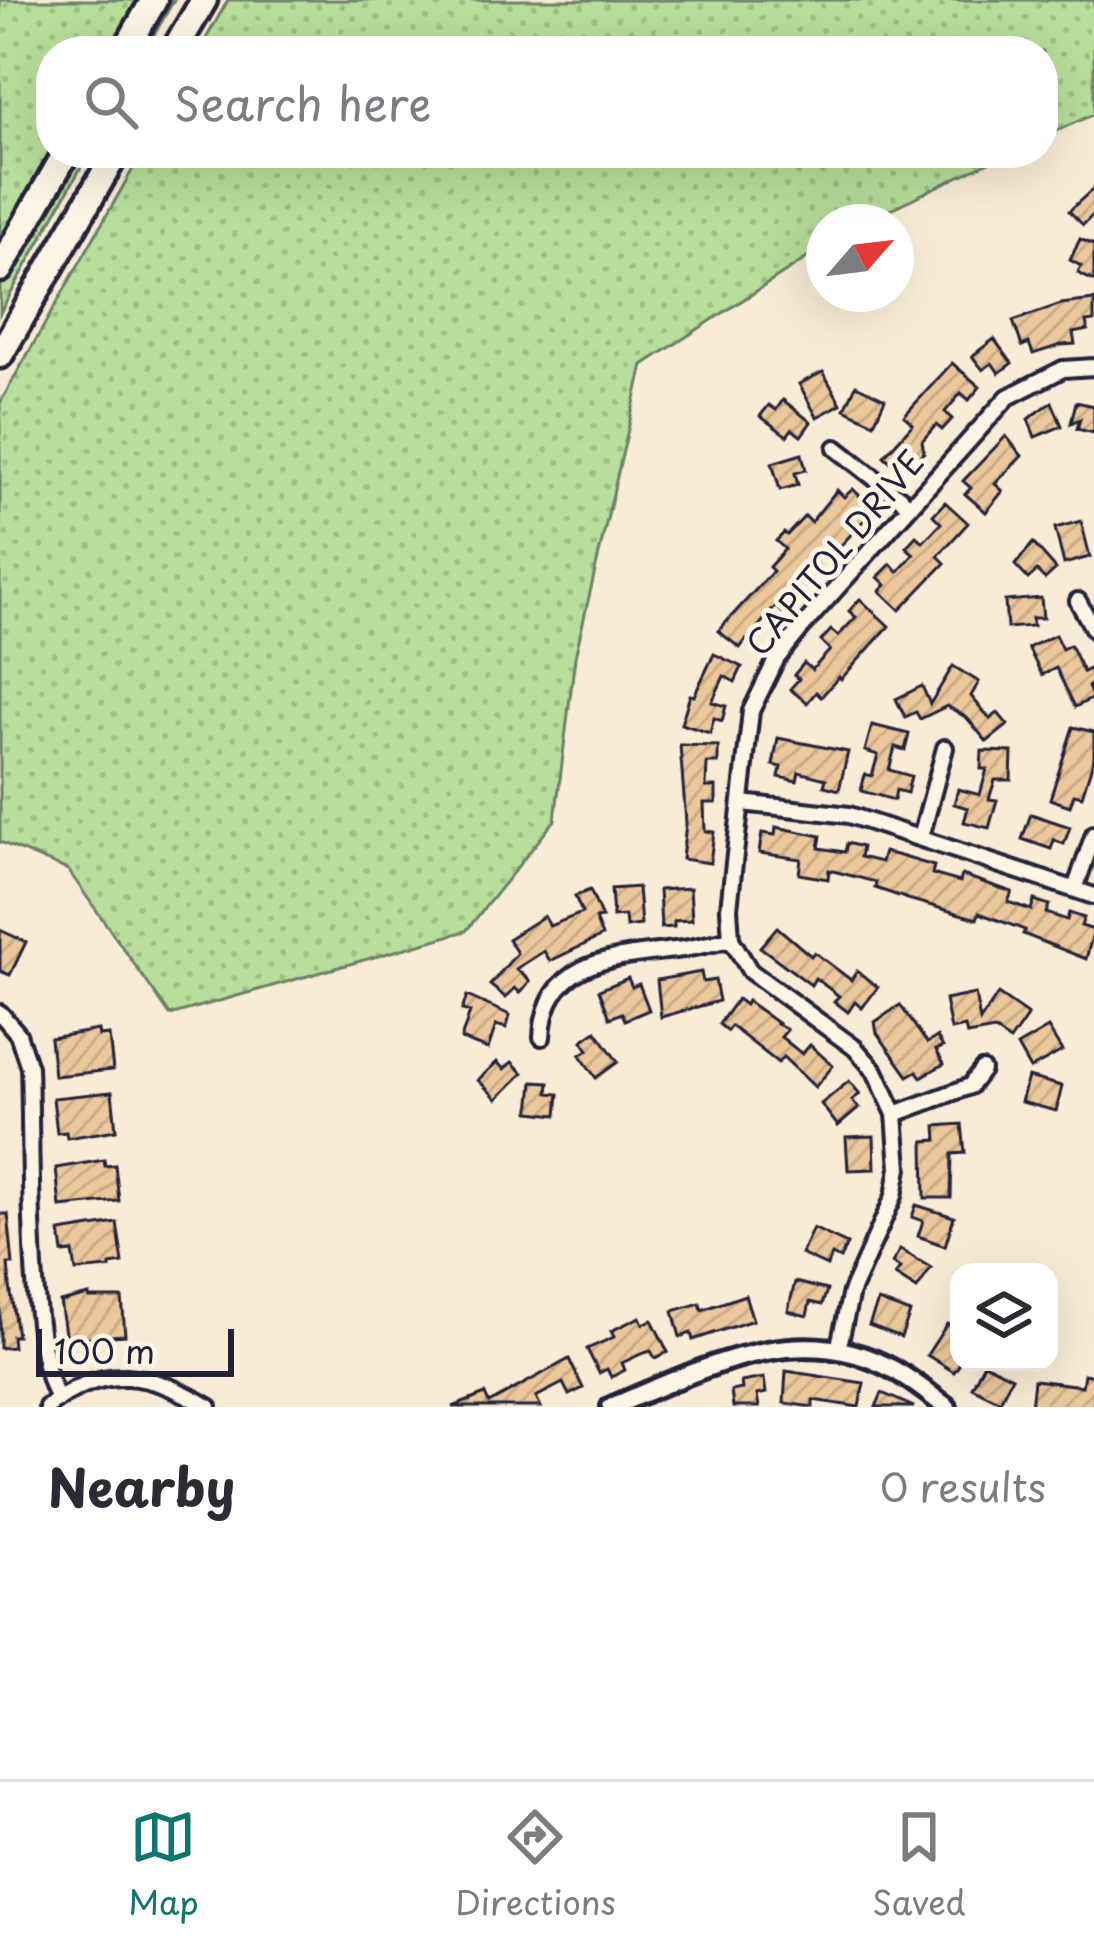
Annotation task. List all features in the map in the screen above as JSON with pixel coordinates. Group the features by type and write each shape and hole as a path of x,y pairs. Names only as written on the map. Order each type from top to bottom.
{"highway":[{"path":"133,36 154,0"},
{"path":"183,36 204,0"},
{"path":"0,269 57,168"},
{"path":"0,355 107,168"}],"street":[{"name":"CAPITOL DRIVE","path":"731,939 729,908 743,755 761,685 802,627 1008,397 1064,369 1094,367"},
{"path":"836,448 909,505"},
{"path":"1078,601 1094,631"},
{"path":"921,837 945,748"},
{"path":"742,803 827,811 921,837 1094,896"},
{"path":"1075,889 1094,834"},
{"path":"542,1037 543,1017 558,990 578,972 602,960 731,939 761,981 855,1048 875,1071 895,1114 899,1168 894,1196 851,1292 838,1351"},
{"path":"0,1012 18,1034 29,1067 37,1284 52,1402 104,1377 140,1375 209,1407"},
{"path":"895,1114 970,1086 982,1070"},
{"path":"611,1407 747,1352 796,1346 838,1351 896,1371 947,1407"}],"green space":[{"path":"0,0 174,0 154,36 36,36 36,168 81,168 0,313"},
{"path":"228,0 1094,0 1094,114 1058,130 1058,36 208,36"},
{"path":"133,168 976,168 901,204 806,204 806,259 643,365 575,657 555,820 466,931 170,1015 68,870 0,842 0,403"}],"building":[{"path":"1094,188 1094,214 1083,225 1069,211"},
{"path":"1080,239 1094,245 1094,281 1078,273 1081,266 1070,260"},
{"path":"1094,300 1094,321 1086,322 1088,330 1073,333 1075,344 1033,354 1029,343 1022,346 1013,321 1061,304"},
{"path":"994,339 1012,363 999,373 992,363 983,370 972,356"},
{"path":"952,363 980,387 969,400 961,393 945,412 952,419 942,430 936,425 922,441 924,452 913,464 908,459 899,469 884,456 913,424 904,416"},
{"path":"823,372 841,404 817,417 799,384"},
{"path":"856,385 885,399 874,423 845,409"},
{"path":"783,400 811,422 801,436 792,429 787,436 760,416 769,405 776,410"},
{"path":"1052,402 1062,426 1035,437 1028,419"},
{"path":"1076,402 1094,406 1094,433 1077,429 1080,419 1071,423"},
{"path":"1006,436 1022,456 995,484 1003,491 986,512 965,494 971,488 963,481"},
{"path":"802,454 806,470 795,473 798,485 780,490 772,463"},
{"path":"853,489 867,503 859,511 866,518 836,551 829,545 814,559 820,569 809,581 802,575 785,594 792,600 782,612 776,606 757,628 764,633 754,646 746,640 740,648 718,631 773,571 769,567 785,549 776,541 805,516 811,522 837,490 844,497"},
{"path":"945,502 968,523 938,556 945,563 900,610 880,591 886,585 878,577 891,564 898,572 914,554 906,547 916,536 923,542 941,523 933,515"},
{"path":"1081,521 1090,557 1064,564 1055,528"},
{"path":"1033,543 1056,569 1045,579 1037,571 1028,579 1015,565"},
{"path":"1041,598 1043,618 1032,618 1033,626 1007,628 1005,601"},
{"path":"860,599 889,626 841,679 821,697 816,692 807,703 790,689 799,679 794,675 804,663 812,670 830,650 821,641 831,630 838,636 856,617 849,611"},
{"path":"1055,635 1062,649 1070,645 1083,672 1089,669 1094,680 1088,687 1093,698 1075,707 1056,668 1042,675 1028,648"},
{"path":"714,654 742,667 735,682 724,676 712,702 726,706 722,721 714,718 710,733 681,724 690,695 694,696"},
{"path":"953,666 979,682 971,696 990,719 998,713 1008,725 987,742 967,718 947,706 920,719 916,712 905,717 896,699 922,686 930,704"},
{"path":"872,725 909,734 905,750 895,747 889,770 911,776 907,793 896,790 894,800 861,791 865,774 872,776 878,755 865,751"},
{"path":"1073,727 1094,732 1094,758 1082,796 1074,794 1070,806 1050,799"},
{"path":"778,738 848,752 839,790 824,786 826,779 799,772 797,781 779,777 781,767 773,765"},
{"path":"680,745 718,746 718,763 707,763 706,787 716,787 716,803 704,803 705,831 714,832 710,863 682,859 686,823"},
{"path":"982,751 1012,752 1011,780 995,780 989,799 997,800 989,828 964,822 968,808 954,804 958,789 980,795 987,769 981,769"},
{"path":"1031,814 1070,827 1064,844 1054,840 1051,849 1022,839"},
{"path":"776,827 821,836 819,848 845,852 847,843 862,847 860,857 881,862 884,852 900,856 934,866 932,874 960,882 962,875 1012,892 1008,902 1031,910 1034,900 1049,905 1046,913 1067,920 1069,913 1084,918 1081,926 1094,930 1086,959 979,913 977,919 908,899 875,888 876,882 829,870 828,879 799,874 801,859 759,853 762,833 775,835"},
{"path":"638,887 641,925 626,927 625,916 613,917 611,889"},
{"path":"690,888 692,920 661,928 659,890"},
{"path":"590,890 602,918 595,919 602,936 550,961 544,951 516,969 530,981 520,993 515,988 506,998 490,985 517,953 508,939 544,916 550,926 582,913 575,896"},
{"path":"777,927 811,956 814,952 851,980 857,971 878,987 862,1008 855,1002 848,1012 834,1001 839,996 815,978 811,985 760,947"},
{"path":"0,930 26,942 10,975 0,971"},
{"path":"701,972 703,982 715,980 719,1001 661,1017 657,980"},
{"path":"628,978 632,987 639,984 649,1010 625,1020 622,1013 610,1018 599,990"},
{"path":"975,994 980,1021 998,994 1028,1015 1010,1041 994,1030 967,1035 965,1027 951,1030 945,1000"},
{"path":"467,996 510,1015 506,1028 496,1025 488,1049 461,1039 470,1012 462,1010"},
{"path":"737,999 787,1030 781,1037 802,1054 810,1045 833,1066 815,1087 783,1057 778,1063 731,1026 727,1031 719,1024"},
{"path":"900,1005 927,1043 937,1037 943,1047 936,1050 944,1064 921,1077 917,1071 908,1076 877,1033 875,1022"},
{"path":"1048,1028 1062,1051 1030,1069 1017,1046"},
{"path":"98,1030 99,1036 109,1035 113,1070 54,1076 50,1038"},
{"path":"596,1031 618,1062 596,1078 580,1055 588,1050 582,1041"},
{"path":"497,1062 504,1069 512,1062 523,1073 497,1099 478,1080"},
{"path":"1028,1077 1062,1086 1056,1111 1021,1102"},
{"path":"849,1081 860,1094 852,1100 859,1108 838,1126 821,1104"},
{"path":"533,1082 549,1083 548,1093 559,1094 557,1115 530,1112"},
{"path":"112,1092 116,1130 67,1138 66,1132 57,1133 53,1098"},
{"path":"962,1124 965,1153 952,1154 951,1198 925,1198 924,1141 937,1140 936,1126"},
{"path":"874,1136 875,1169 848,1170 846,1137"},
{"path":"104,1160 105,1166 115,1165 119,1201 60,1207 56,1168"},
{"path":"916,1205 954,1217 945,1246 918,1236 923,1221 912,1217"},
{"path":"0,1214 8,1214 13,1264 8,1264 17,1336 12,1336 13,1347 0,1348"},
{"path":"117,1223 123,1263 76,1271 73,1252 63,1253 60,1232"},
{"path":"813,1228 847,1244 840,1259 832,1255 827,1266 801,1254"},
{"path":"900,1249 931,1268 917,1289 895,1275 900,1268 892,1263"},
{"path":"795,1282 827,1290 822,1305 810,1302 807,1316 788,1311"},
{"path":"89,1295 122,1298 125,1335 66,1339 60,1302"},
{"path":"745,1295 753,1320 693,1340 691,1333 680,1337 673,1311 700,1303 702,1310"},
{"path":"878,1301 910,1313 901,1337 869,1325"},
{"path":"640,1317 643,1324 652,1320 668,1352 655,1358 651,1351 641,1354 622,1363 625,1370 611,1377 607,1369 599,1373 587,1349 614,1337 611,1331"},
{"path":"947,1324 950,1326 950,1369 927,1355"},
{"path":"569,1359 583,1388 569,1395 563,1383 536,1397 541,1407 453,1407 485,1394 489,1403"},
{"path":"786,1371 864,1383 859,1407 813,1400 813,1407 784,1403"},
{"path":"980,1371 1000,1371 1012,1377 1000,1401 972,1387"},
{"path":"1084,1374 1094,1376 1094,1407 1031,1407 1034,1380 1082,1386"},
{"path":"764,1378 766,1393 757,1395 759,1407 733,1407 731,1391 742,1389 741,1382"},
{"path":"882,1393 914,1407 876,1407"}]}
